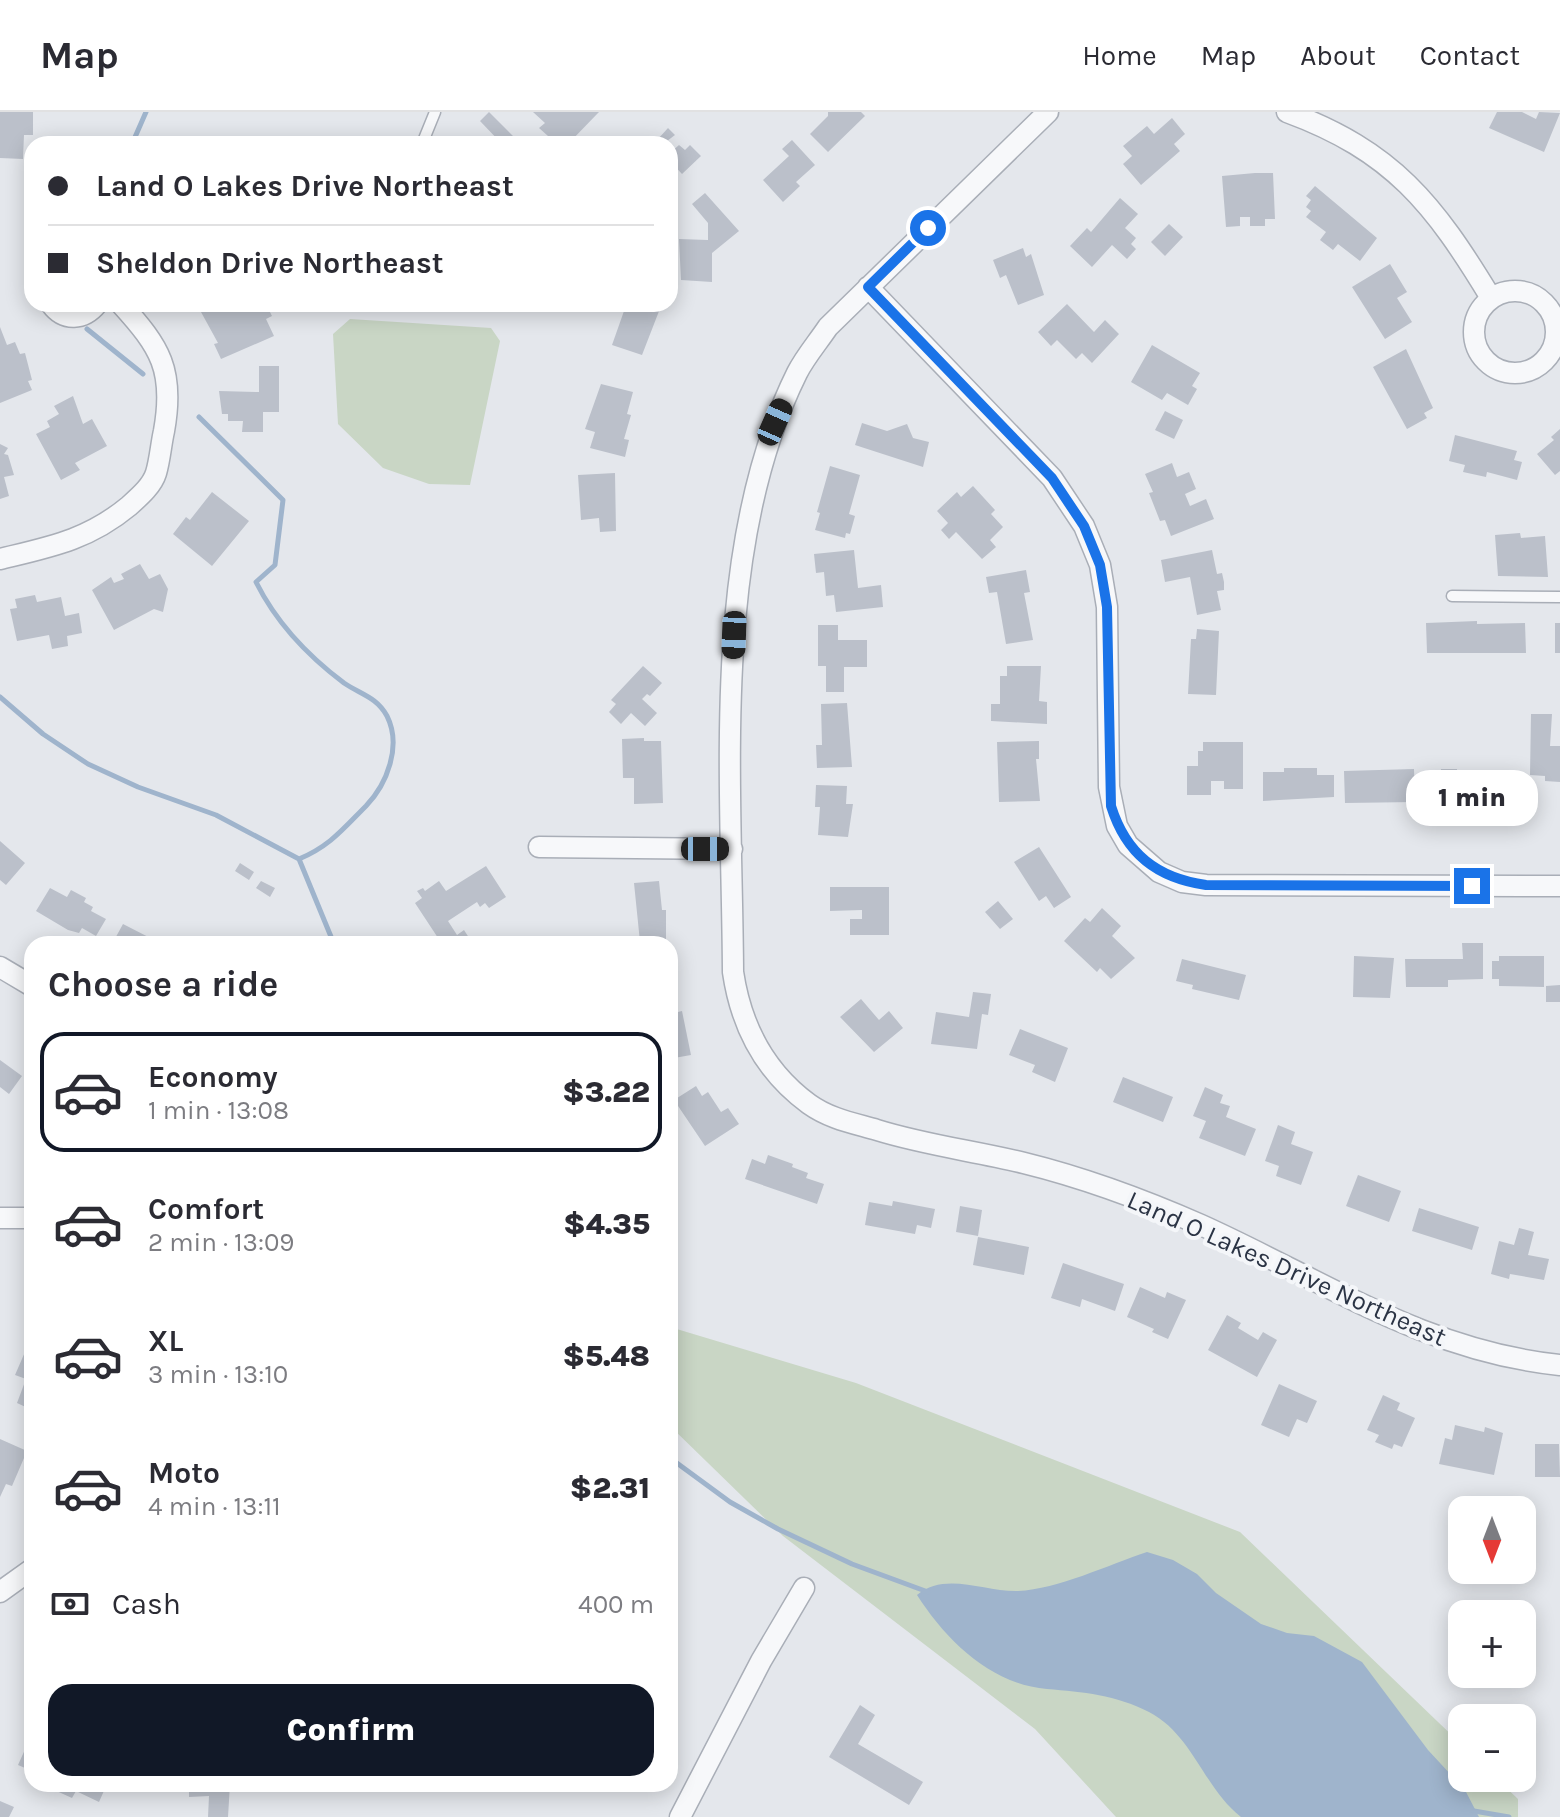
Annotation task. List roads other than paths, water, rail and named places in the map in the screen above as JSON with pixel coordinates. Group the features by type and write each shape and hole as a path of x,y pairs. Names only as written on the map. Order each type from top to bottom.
{"street":[{"name":"Land O Lakes Drive Northeast","path":"1048,112 828,327 799,369 775,422 757,482 742,561 734,635 733,972 741,1012 761,1055 783,1083 811,1106 843,1122 900,1139 1024,1163 1116,1191 1202,1226 1419,1331 1487,1354 1560,1365"},
{"path":"1287,112 1337,133 1398,173 1431,207 1456,240 1491,298"},
{"path":"868,287 1052,478 1084,526 1100,565 1107,607 1111,806 1117,826 1128,845 1143,861 1182,882 1206,885 1560,886"},
{"path":"1522,291 1532,294 1549,308 1556,328 1556,339 1553,349 1539,366 1529,371 1508,373 1488,364 1481,356 1473,336 1474,325 1482,305 1491,298 1500,293 1522,291"},
{"path":"59,312 72,318 87,312"},
{"path":"0,559 69,543 109,522 141,495 156,475 167,416 165,364 155,342 128,312"},
{"path":"539,847 732,849"},
{"path":"0,967 24,981"},
{"path":"0,1218 24,1218"},
{"path":"0,1592 24,1575"},
{"path":"680,1817 761,1661 804,1588"}],"lane":[{"path":"425,136 435,112"},
{"path":"1452,596 1560,597"}],"water":[{"path":"1147,1552 1173,1560 1197,1574 1216,1593 1261,1624 1287,1633 1314,1636 1362,1662 1448,1772 1448,1792 1466,1792 1479,1817 1241,1817 1217,1791 1177,1734 1164,1722 1137,1706 1112,1698 1047,1689 1007,1679 988,1669 956,1643 917,1595 940,1584 1018,1591 1066,1581"}],"waterway":[{"path":"136,136 146,112"},
{"path":"87,329 143,374"},
{"path":"199,417 283,500 275,565 256,582 264,597 306,650 344,683 378,704 391,728 390,764 374,797 336,836 299,859"},
{"path":"0,697 43,734 88,764 138,787 216,815 299,859 331,936"},
{"path":"678,1464 730,1502 778,1529 852,1564 928,1592"},
{"path":"1474,1811 1509,1817"}]}
